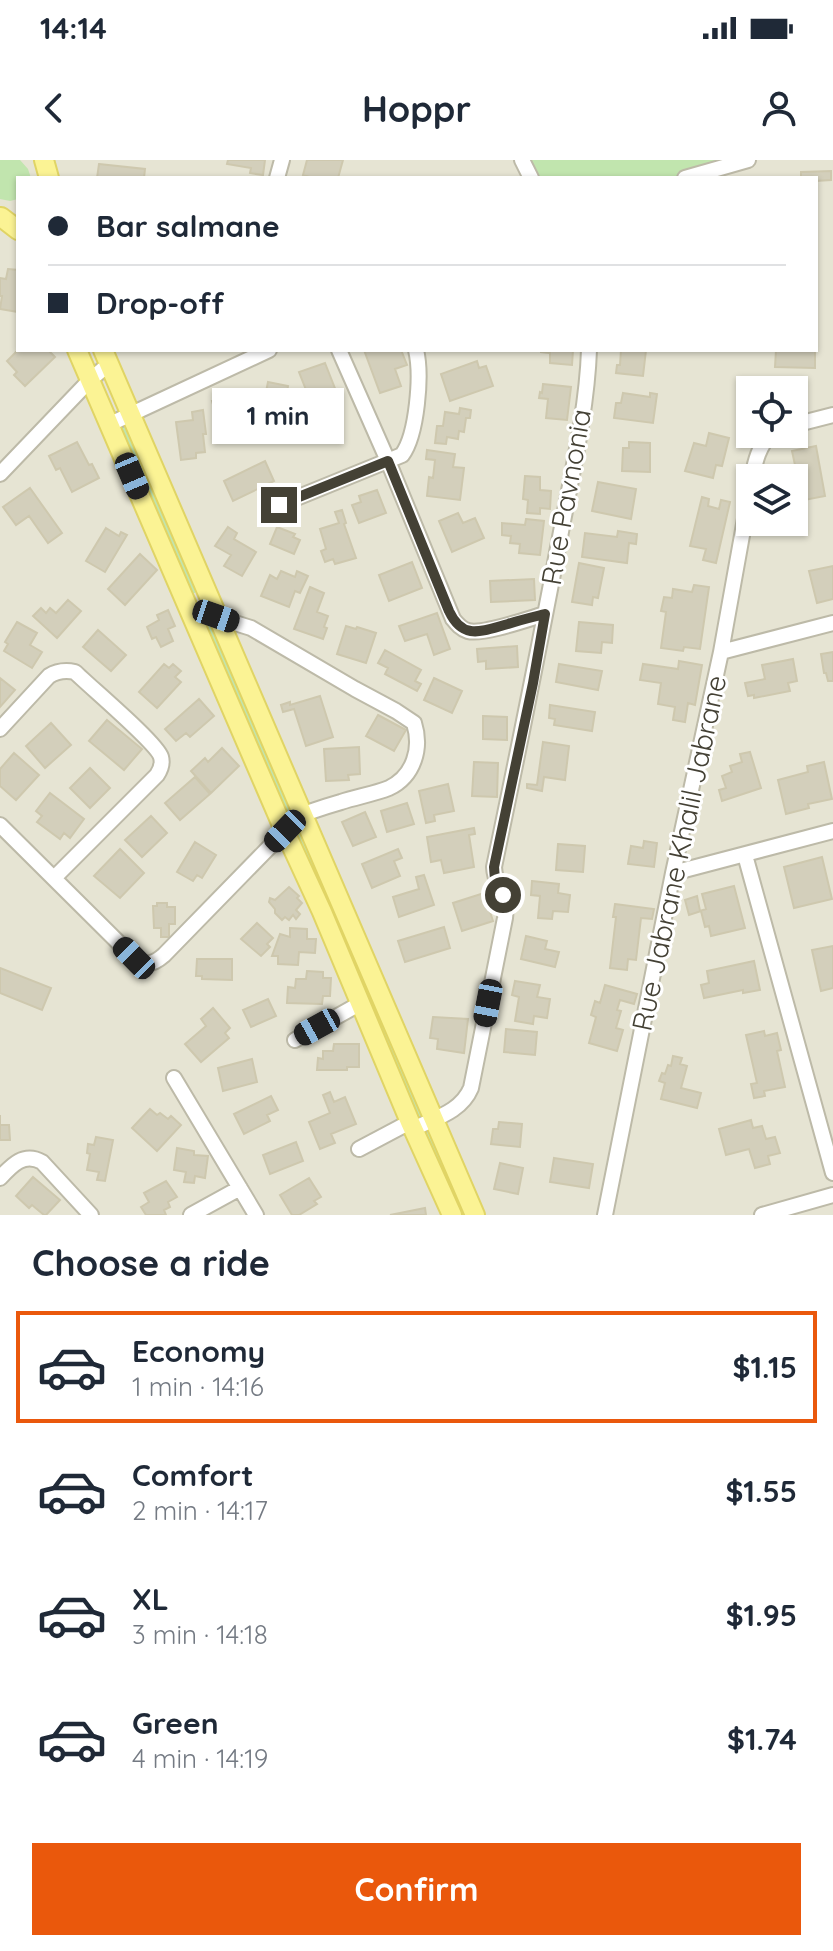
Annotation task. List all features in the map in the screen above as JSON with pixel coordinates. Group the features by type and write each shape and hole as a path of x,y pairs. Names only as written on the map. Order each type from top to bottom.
{"main road":[{"path":"78,352 452,1215"},
{"path":"106,357 475,1215"}],"street":[{"path":"695,176 742,167"},
{"path":"110,424 265,352"},
{"path":"340,352 449,611 458,625 468,631 483,631 545,614"},
{"path":"279,505 402,455 409,443 419,385 416,352"},
{"name":"Rue Pavnonia","path":"359,1149 461,1105 471,1088 505,918 506,901 495,880 494,867 533,683 585,393 589,352"},
{"path":"0,474 90,380 106,357"},
{"path":"808,421 833,415"},
{"name":"Rue Jabrane Khalil Jabrane","path":"605,1215 673,873 721,652 742,536"},
{"path":"0,825 134,958 148,964 164,955 283,827 302,814 392,787 412,768 418,740 414,723 251,628 187,608"},
{"path":"721,652 833,623"},
{"path":"0,729 49,676 59,671 75,672 155,747 162,760 157,775 54,878"},
{"path":"673,873 833,831"},
{"path":"745,855 833,1173"},
{"path":"295,1040 361,1003"},
{"path":"174,1078 256,1215"},
{"path":"0,1178 16,1163 35,1158 91,1215"},
{"path":"191,1215 240,1188"},
{"path":"762,1215 833,1195"}],"shaded area":[{"path":"0,160 833,160 833,1215 0,1215"}],"green space":[{"path":"0,160 20,160 30,176 16,176 16,200 0,199"},
{"path":"527,160 736,160 686,176 536,176"},
{"path":"123,426 127,427 196,589 195,593 190,593 121,430"},
{"path":"213,625 290,814 286,814 206,627"},
{"path":"301,832 467,1215 459,1215 296,835"}],"building":[{"path":"228,160 265,160 263,175 250,173 251,168 227,164"},
{"path":"307,160 343,160 339,176 303,175"},
{"path":"99,164 145,169 144,176 97,176"},
{"path":"831,171 831,180 818,181 818,176 801,176 801,172"},
{"path":"8,269 16,270 16,312 0,309 0,278 6,279"},
{"path":"16,352 50,352 55,357 25,386 14,375 17,372 7,361"},
{"path":"365,352 402,352 407,365 395,369 401,386 380,393"},
{"path":"541,352 573,352 572,365 550,363 550,353"},
{"path":"621,352 646,352 643,376 616,373 617,365 620,365"},
{"path":"776,352 815,352 815,368 775,367"},
{"path":"477,361 479,368 486,366 493,386 450,401 441,374"},
{"path":"325,363 336,391 310,400 299,372"},
{"path":"268,382 288,386 286,398 297,400 292,424 263,418 266,402 270,403 272,393 266,392"},
{"path":"543,384 571,387 567,420 546,418 548,399 539,398"},
{"path":"623,393 650,397 650,393 657,394 653,423 614,418 616,403 621,403"},
{"path":"231,396 233,405 245,402 252,426 230,432 228,424 219,426 212,401"},
{"path":"460,408 471,410 464,432 459,431 458,439 447,437 446,444 435,443 437,426 443,426 445,412 459,414"},
{"path":"203,410 205,452 196,453 196,458 181,460 176,422 193,420 192,412"},
{"path":"709,433 729,438 722,466 716,465 713,478 685,471 694,443 706,446"},
{"path":"77,442 99,478 72,492 60,468 56,470 49,456"},
{"path":"629,442 650,443 650,472 622,471 623,448 629,448"},
{"path":"816,446 825,496 808,499 808,464 795,464 792,451"},
{"path":"427,450 455,454 453,467 464,468 460,500 427,496 435,460 426,459"},
{"path":"265,461 274,481 233,501 224,481"},
{"path":"525,476 540,477 540,490 551,491 550,509 540,508 540,514 527,513 528,500 523,499"},
{"path":"598,482 636,489 631,519 592,511"},
{"path":"30,488 62,533 48,543 29,516 16,525 3,507"},
{"path":"377,490 386,513 359,523 352,505 361,502 359,496"},
{"path":"702,497 709,499 708,506 719,509 721,500 730,502 716,563 703,560 706,549 690,546"},
{"path":"342,510 356,558 335,564 333,559 325,562 321,551 326,549 320,529 339,523 335,512"},
{"path":"458,513 463,523 475,518 484,538 452,552 439,521"},
{"path":"526,519 544,521 540,555 519,553 520,544 510,543 511,536 502,535 502,523 525,525"},
{"path":"228,527 237,533 234,539 256,552 242,576 224,566 231,555 215,546"},
{"path":"277,527 295,534 293,537 300,540 294,554 270,544"},
{"path":"106,528 119,536 121,532 127,535 105,572 86,561"},
{"path":"618,531 637,534 636,544 629,543 627,563 582,557 585,533 617,537"},
{"path":"140,554 157,570 125,605 108,589"},
{"path":"412,562 422,588 389,601 379,575"},
{"path":"579,563 604,568 598,598 593,597 592,605 572,602"},
{"path":"833,566 833,599 817,603 809,571"},
{"path":"281,571 295,577 297,571 308,576 300,593 295,591 289,607 261,596 270,575 277,579"},
{"path":"534,579 535,600 491,602 490,581"},
{"path":"694,585 709,587 700,649 684,647 683,651 661,648 666,612 661,611 664,597 672,598 673,589 692,592"},
{"path":"310,587 324,593 317,612 328,616 323,639 294,629"},
{"path":"68,600 81,611 57,638 33,616 41,608 46,613 50,608 56,613"},
{"path":"168,610 175,626 168,629 173,641 161,647 156,637 152,639 147,627 159,620 157,615"},
{"path":"437,613 450,649 434,655 427,634 405,641 399,626"},
{"path":"17,622 37,633 30,645 42,652 32,668 4,651 8,644 5,642"},
{"path":"579,622 613,625 612,643 602,642 601,653 576,651"},
{"path":"346,626 376,633 366,663 337,654"},
{"path":"98,630 126,655 111,671 83,647"},
{"path":"517,646 518,667 486,669 486,661 478,662 477,649"},
{"path":"385,650 421,670 415,681 421,684 417,691 385,674 388,668 378,663"},
{"path":"833,652 833,681 828,681 821,654"},
{"path":"793,659 797,681 788,683 790,691 754,698 754,695 748,696 745,683 765,679 762,665"},
{"path":"679,661 702,665 695,705 688,703 685,722 673,720 675,707 658,704 661,683 640,680 643,664 678,669"},
{"path":"164,664 169,668 173,664 181,671 175,677 181,682 157,708 139,692"},
{"path":"559,664 602,671 598,690 556,682"},
{"path":"0,678 15,690 0,707"},
{"path":"434,678 462,691 452,713 424,700"},
{"path":"320,696 333,737 306,746 294,709 283,712 281,705"},
{"path":"199,699 214,716 190,737 186,733 176,741 165,729"},
{"path":"550,705 595,712 592,731 554,725 555,719 549,718"},
{"path":"378,715 406,730 394,751 366,736"},
{"path":"483,716 507,717 507,740 483,739"},
{"path":"107,720 142,749 124,770 89,741"},
{"path":"51,723 71,745 45,768 26,746"},
{"path":"543,742 569,746 565,780 544,777 542,791 527,788 527,784 537,785"},
{"path":"359,747 360,774 348,775 349,780 326,781 324,749"},
{"path":"222,748 239,766 211,793 191,771 205,758 208,762"},
{"path":"750,752 761,788 722,801 719,790 726,788 722,776 732,772 730,766 742,762 740,754"},
{"path":"14,753 39,775 16,800 0,786 0,769"},
{"path":"474,762 498,763 497,797 472,796"},
{"path":"824,762 832,799 808,804 809,808 786,814 778,780 808,772 807,766"},
{"path":"90,768 110,788 90,808 70,788"},
{"path":"195,777 210,794 180,820 165,803"},
{"path":"448,784 454,811 434,815 435,821 426,823 419,791"},
{"path":"50,793 84,819 70,838 64,833 60,839 37,822 42,816 36,811"},
{"path":"407,803 414,824 387,832 381,811"},
{"path":"365,812 376,837 353,846 342,822"},
{"path":"151,816 167,833 142,857 125,840"},
{"path":"474,828 475,834 469,835 474,867 444,873 441,860 431,862 427,837"},
{"path":"644,841 657,843 654,867 628,864 631,846 643,848"},
{"path":"195,842 216,855 202,878 197,875 193,881 177,872"},
{"path":"558,844 585,846 583,872 556,870"},
{"path":"120,849 144,873 120,898 94,876"},
{"path":"398,849 402,858 394,861 400,876 372,888 362,864"},
{"path":"822,857 832,899 794,908 784,867"},
{"path":"424,875 434,905 399,917 393,897 419,889 416,877"},
{"path":"532,881 559,884 558,893 570,895 568,912 553,911 552,919 538,918 540,896 531,895"},
{"path":"734,886 745,928 711,936 701,911 689,915 685,900 697,896 700,911 706,909 702,894"},
{"path":"289,887 302,903 296,910 300,914 296,919 293,915 289,920 285,917 282,920 269,902 270,898 275,900"},
{"path":"484,893 493,921 462,931 453,903"},
{"path":"157,903 175,907 175,924 169,924 169,937 161,937 161,928 154,928 153,906"},
{"path":"615,904 654,909 652,919 641,918 636,960 628,959 627,970 610,968"},
{"path":"257,923 273,938 267,944 270,947 261,956 241,939"},
{"path":"444,927 450,948 405,962 398,941"},
{"path":"290,928 307,929 307,939 316,939 315,953 299,952 298,965 278,964 278,956 272,956 280,934 290,937"},
{"path":"526,936 547,941 545,949 559,952 555,967 521,959"},
{"path":"833,946 833,988 821,991 812,950"},
{"path":"197,959 232,959 232,980 196,976"},
{"path":"754,961 760,990 743,993 743,990 704,998 701,985 709,983 707,971"},
{"path":"0,968 51,988 42,1010 0,993"},
{"path":"307,971 323,972 323,978 331,978 330,996 323,996 322,1004 287,1003 288,987 295,988 296,979 306,979"},
{"path":"515,981 540,985 537,997 550,999 547,1018 534,1016 533,1024 515,1021 519,997 512,995"},
{"path":"605,985 637,994 634,1004 620,1000 617,1010 621,1011 616,1028 623,1030 617,1051 589,1043 596,1017 591,1015 595,1001 600,1003"},
{"path":"268,999 276,1016 251,1027 243,1010"},
{"path":"213,1008 230,1028 225,1033 229,1038 201,1062 185,1044 206,1026 201,1019"},
{"path":"433,1017 468,1019 464,1053 437,1049 438,1039 430,1038"},
{"path":"506,1029 537,1032 535,1055 504,1052"},
{"path":"764,1031 765,1036 777,1033 781,1050 777,1051 785,1087 764,1091 765,1096 754,1098 751,1084 757,1083 746,1035"},
{"path":"334,1044 359,1044 359,1067 317,1070 318,1058 323,1059 323,1051 333,1051"},
{"path":"673,1056 682,1058 680,1064 687,1066 681,1088 701,1093 697,1108 661,1099 665,1083 659,1081 668,1065 671,1066"},
{"path":"252,1059 257,1082 223,1091 218,1068"},
{"path":"330,1092 334,1102 345,1097 356,1124 331,1134 335,1143 320,1149 309,1122 330,1113 323,1095"},
{"path":"271,1096 278,1110 267,1115 270,1121 244,1134 234,1114"},
{"path":"150,1109 168,1119 171,1116 181,1125 157,1151 132,1128"},
{"path":"751,1120 753,1128 762,1126 766,1139 775,1137 780,1153 768,1156 770,1164 755,1168 749,1149 726,1155 719,1129"},
{"path":"499,1122 522,1124 520,1147 491,1144 493,1129 498,1129"},
{"path":"0,1125 9,1125 10,1140 0,1140"},
{"path":"96,1137 113,1140 105,1181 97,1180 99,1172 87,1170 88,1144 94,1145"},
{"path":"296,1142 303,1161 270,1174 263,1155"},
{"path":"177,1148 194,1151 194,1155 208,1156 205,1178 195,1176 194,1183 184,1182 186,1172 174,1170"},
{"path":"554,1158 593,1164 589,1188 550,1182"},
{"path":"500,1163 523,1168 518,1194 494,1189"},
{"path":"33,1177 60,1200 46,1215 32,1205 29,1208 16,1196"},
{"path":"309,1178 321,1197 314,1201 317,1204 299,1215 292,1215 280,1195"},
{"path":"166,1181 177,1197 168,1202 170,1207 164,1210 166,1215 146,1215 141,1207 149,1202 144,1193"},
{"path":"425,1208 426,1215 390,1215"}],"route":[{"path":"279,505 388,461 449,611 458,625 468,631 483,631 545,614 494,867 495,880 503,895"}]}
